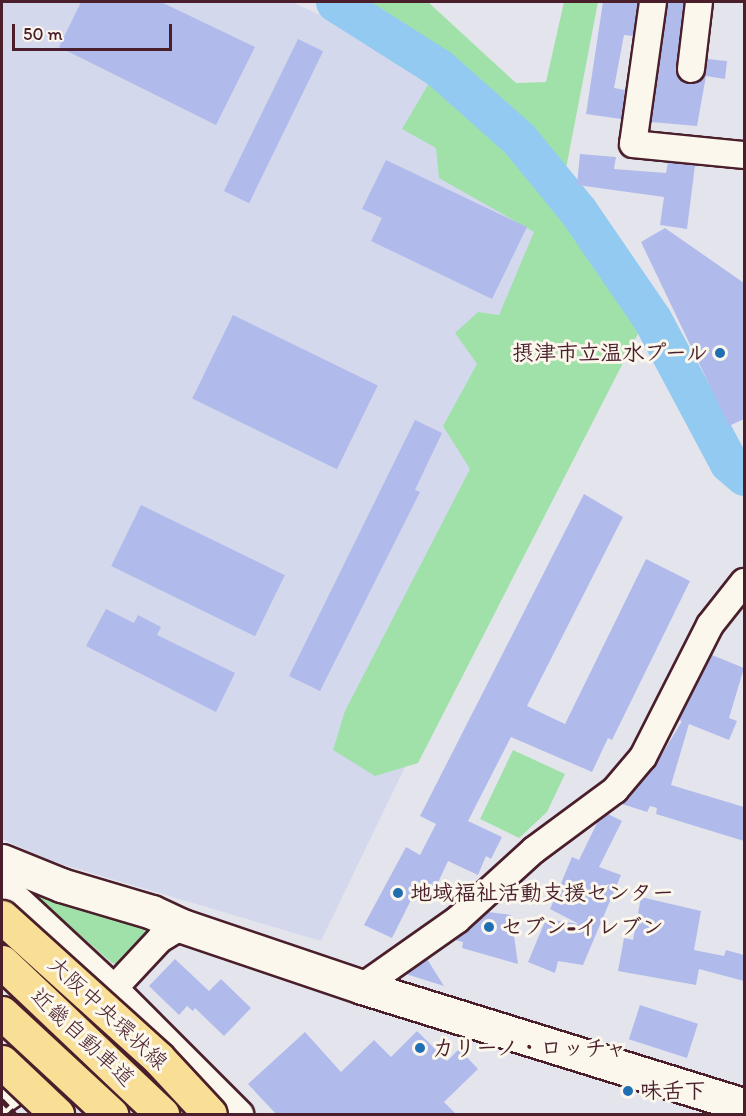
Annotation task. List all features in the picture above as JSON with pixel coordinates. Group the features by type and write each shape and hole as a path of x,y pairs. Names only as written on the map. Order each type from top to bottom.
{"main road":[{"name":"大阪中央環状線","path":"2,917 158,1058 210,1114"},
{"name":"近畿自動車道","path":"2,962 162,1114"},
{"name":"近畿自動車道","path":"2,1012 111,1114"},
{"path":"2,1062 57,1114"}],"street":[{"path":"653,2 633,144 744,156"},
{"path":"692,69 699,2"},
{"path":"362,987 457,920 534,850 615,790 643,757 710,625 744,582"},
{"path":"2,861 61,885 152,912 182,926 362,987 744,1105"},
{"path":"2,884 113,987 240,1114"},
{"path":"2,1101 21,1088 160,939 182,926"}],"shaded area":[{"path":"2,2 292,2 346,27 420,76 554,207 620,321 321,941 51,861 2,839"}],"green space":[{"path":"346,2 428,2 516,83 546,82 564,2 598,2 565,174 441,61"},
{"path":"432,78 510,145 570,217 645,320 418,763 375,776 333,750 345,711 470,469 443,426 477,364 455,333 478,312 499,315 534,232 439,178 436,148 402,129"},
{"path":"513,750 565,774 547,812 519,838 480,819"},
{"path":"22,884 152,929 120,965 112,963"}],"building":[{"path":"81,2 161,2 255,47 216,125 59,47"},
{"path":"603,2 638,2 633,36 624,35 614,88 625,90 621,119 586,114"},
{"path":"668,2 684,2 676,67 682,81 690,84 703,78 707,59 727,61 725,79 706,76 697,126 651,122"},
{"path":"298,39 323,51 249,203 224,191"},
{"path":"580,154 616,157 614,169 666,173 668,162 695,165 687,229 660,225 664,197 577,185"},
{"path":"386,160 527,227 492,299 371,241 382,218 362,209"},
{"name":"摂津市立温水プール","path":"665,228 744,283 744,419 729,426 641,242"},
{"path":"233,315 378,386 337,469 192,399"},
{"path":"415,420 442,433 415,490 420,492 320,691 289,676"},
{"path":"584,494 623,517 527,706 565,724 646,559 690,581 612,740 608,738 592,772 511,737 468,821 502,837 491,859 486,856 478,875 448,861 436,887 421,880 392,938 364,925 406,847 420,855 436,824 420,816"},
{"path":"141,505 285,575 255,636 111,566"},
{"path":"106,609 134,623 138,615 161,627 157,635 235,673 216,712 86,646"},
{"path":"712,655 744,668 729,718 737,721 729,740 689,724 671,785 744,807 744,841 656,814 657,808 650,806 647,812 622,804 655,766 682,721 679,720"},
{"path":"608,814 622,821 599,867 621,875 583,965 558,961 555,973 528,962 546,919 579,924 550,909 572,857 579,860 598,821"},
{"path":"641,897 701,911 694,950 724,956 726,950 744,955 744,981 699,969 696,985 618,971 624,938 633,940"},
{"name":"セブン-イレブン","path":"488,912 511,915 518,964 462,948 463,942 455,940"},
{"path":"175,959 209,991 221,979 251,1008 224,1036 195,1008 193,1011 187,1006 179,1015 149,986"},
{"path":"427,959 444,986 406,974"},
{"path":"640,1005 698,1024 687,1058 629,1039"},
{"path":"417,1031 447,1061 459,1049 478,1069 444,1102 456,1114 276,1114 248,1084 305,1032 341,1072 374,1040 391,1057"}],"waterway":[{"path":"335,2 439,68 519,139 578,211 652,319 729,463 744,476"}],"railway":[{"path":"2,1100 15,1114"}],"place":[{"name":"摂津市立温水プール","path":"720,353"},
{"name":"地域福祉活動支援センター","path":"398,893"},
{"name":"セブン-イレブン","path":"489,927"},
{"name":"カリーノ・ロッチャ","path":"420,1048"},
{"name":"味舌下","path":"628,1091"}]}
